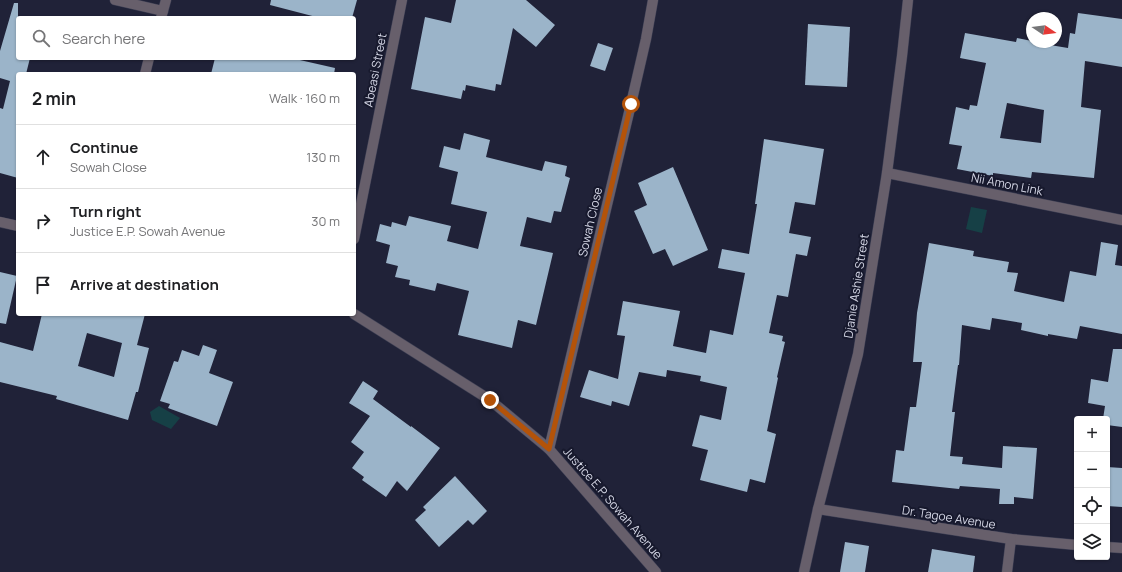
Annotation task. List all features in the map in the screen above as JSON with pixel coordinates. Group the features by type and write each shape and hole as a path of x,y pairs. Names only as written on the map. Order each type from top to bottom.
{"street":[{"path":"115,0 162,15 166,0"},
{"name":"Abeasi Street","path":"356,230 402,0"},
{"name":"Sowah Close","path":"549,449 631,104 653,0"},
{"name":"Djanie Ashie Street","path":"804,572 818,509 858,354 887,173 908,0"},
{"path":"146,72 148,60"},
{"name":"Nii Amon Link","path":"887,173 1122,220"},
{"path":"0,222 16,226"},
{"name":"Justice E.P. Sowah Avenue","path":"356,315 490,400 549,449 656,572"},
{"name":"Dr. Tagoe Avenue","path":"818,509 1011,539 1074,545"},
{"path":"1007,572 1011,539"},
{"path":"1110,547 1122,548"}],"shaded area":[{"path":"971,207 987,210 982,233 966,229"},
{"path":"159,406 180,418 171,429 152,420 150,412"}],"building":[{"path":"271,0 357,0 353,16 312,16 270,5"},
{"path":"456,0 526,0 555,25 536,47 513,28 501,85 496,84 495,91 466,85 461,99 411,89 425,17 451,23"},
{"path":"14,3 18,3 18,16 16,16 16,60 30,60 26,72 16,72 16,177 0,173 0,108 3,109 10,81 0,78 0,51"},
{"path":"1078,13 1122,19 1122,67 1085,61 1081,107 1101,110 1094,178 1032,172 1031,178 993,173 993,176 957,169 962,146 949,144 956,107 969,110 970,105 977,106 986,63 960,58 965,33 1016,42 1017,38 1026,40 1026,48 1068,48 1070,33 1075,34","holes":["1007,103 1044,110 1041,143 1000,138"]},
{"path":"808,24 850,27 847,87 805,85"},
{"path":"598,43 613,48 605,71 590,66"},
{"path":"214,60 300,60 335,68 334,72 212,72"},
{"path":"464,133 490,140 486,157 542,171 545,161 567,166 565,176 570,178 561,212 554,211 551,223 527,217 520,246 553,253 536,325 518,320 512,348 458,335 469,291 437,283 435,291 409,285 410,280 395,277 398,266 386,263 390,245 376,241 380,224 391,227 392,222 406,226 409,216 451,226 447,241 478,249 487,212 451,204 458,172 439,167 444,146 460,150"},
{"path":"764,139 824,149 815,205 795,202 789,233 811,237 807,256 796,254 788,297 777,295 769,333 783,336 782,341 785,342 767,431 776,434 765,483 750,479 747,492 700,480 708,450 692,446 700,415 721,420 727,387 700,381 701,376 667,370 666,377 639,372 629,406 612,401 611,406 580,397 589,370 618,379 625,336 617,335 623,301 680,311 673,346 706,353 710,330 733,335 745,273 718,268 722,249 749,254 757,204 755,204"},
{"path":"673,167 708,250 673,266 665,249 653,254 634,211 647,205 638,183"},
{"path":"1101,242 1118,245 1115,265 1122,266 1122,334 1080,326 1077,339 1048,334 1048,336 1021,330 1022,323 992,318 990,330 962,325 959,365 952,412 955,412 950,456 963,457 962,464 1002,468 1003,446 1037,448 1033,499 1014,497 1014,504 999,504 1000,489 960,486 959,489 892,482 896,450 904,451 910,407 916,407 922,362 913,362 917,313 929,243 974,251 973,256 1009,262 1007,272 1018,273 1014,291 1064,302 1070,271 1096,276"},
{"path":"0,272 16,276 16,280 6,324 0,323"},
{"path":"42,316 144,316 137,345 149,348 138,392 136,392 128,420 56,399 57,396 0,382 0,342 33,351","holes":["87,333 122,343 114,377 78,366"]},
{"path":"203,345 217,350 209,373 233,382 217,426 168,408 170,404 160,401 174,361 178,362 182,350 199,356"},
{"path":"1113,349 1122,349 1122,427 1110,425 1110,416 1103,416 1105,406 1088,403 1091,379 1108,382"},
{"path":"363,381 378,391 373,399 440,448 407,491 397,481 386,497 362,480 364,477 352,468 364,452 351,442 370,416 349,403"},
{"path":"1110,467 1122,468 1122,507 1110,506"},
{"path":"455,476 487,511 473,525 468,520 439,547 415,520 426,510 423,507"},
{"path":"845,542 869,546 865,572 840,572"},
{"path":"932,549 975,556 973,572 928,572"}],"route":[{"path":"490,400 549,449 631,104"}]}
